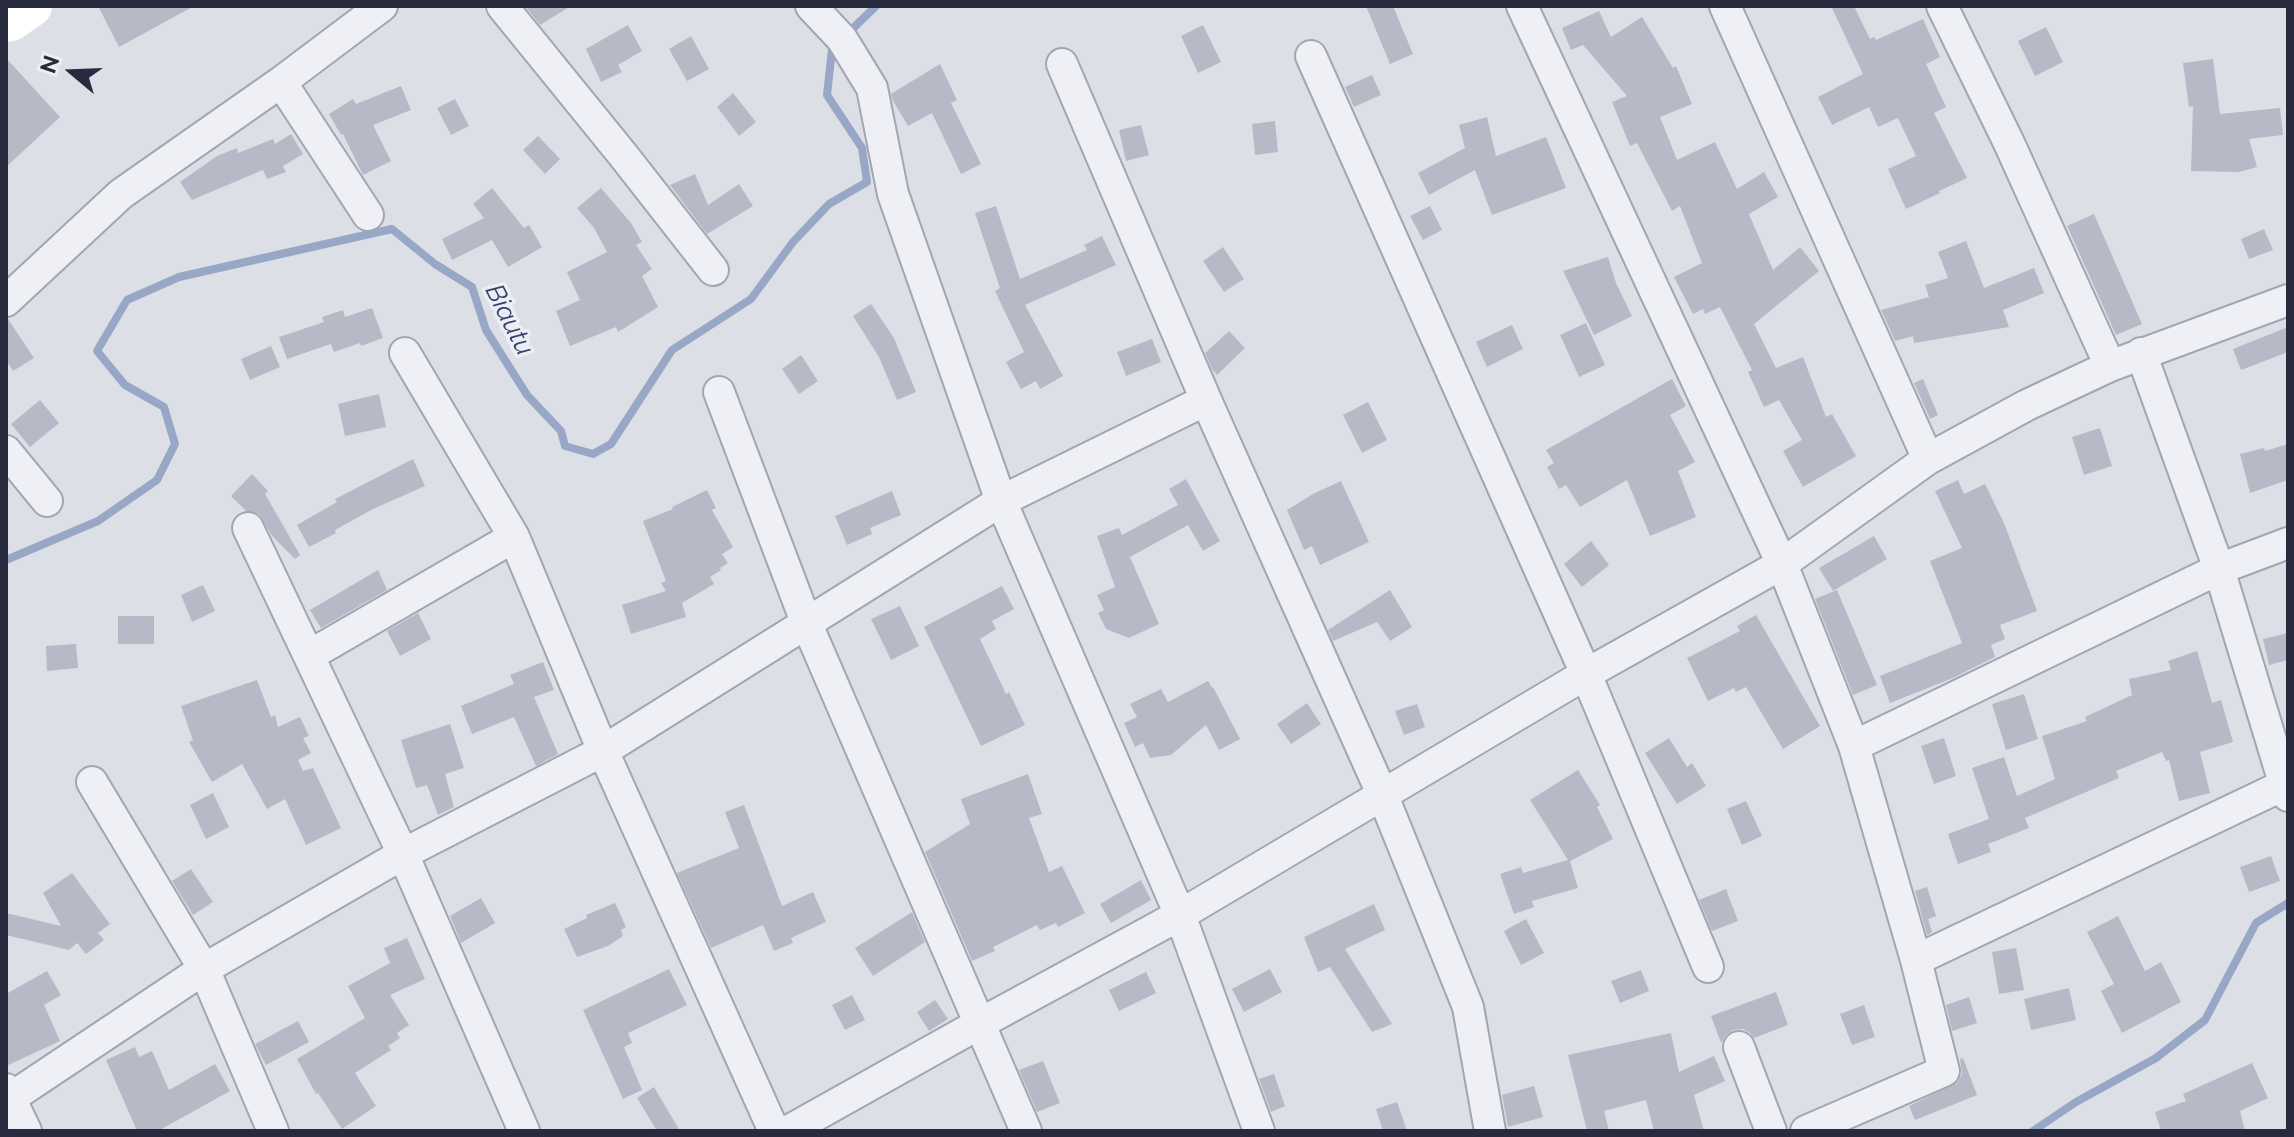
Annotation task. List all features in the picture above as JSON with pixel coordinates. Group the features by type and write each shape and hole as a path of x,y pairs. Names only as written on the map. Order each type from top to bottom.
{"street":[{"path":"6,301 121,194 281,82 382,6"},
{"path":"502,6 713,270"},
{"path":"811,6 844,43 872,88 893,194 1001,501 1180,915 1259,1131"},
{"path":"1522,6 1782,564 1854,746 1916,960 1944,1071 1806,1131"},
{"path":"1725,6 1928,459"},
{"path":"1942,6 2009,143 2110,366"},
{"path":"1311,56 1586,674 1708,967"},
{"path":"1062,64 1206,400 1383,796 1468,1007 1490,1131"},
{"path":"281,82 368,215"},
{"path":"788,1131 1180,915 1586,674 1782,564 1928,459 2027,405 2110,366 2288,300"},
{"path":"405,353 514,537 603,751 774,1131"},
{"path":"1916,960 2284,776 2219,569 2141,353"},
{"path":"719,392 806,622 1026,1131"},
{"path":"26,1131 8,1096 204,969 403,854 603,751 1001,501 1206,400"},
{"path":"6,451 47,501"},
{"path":"248,528 403,854 524,1131"},
{"path":"310,655 514,537"},
{"path":"1854,746 2219,569 2288,543"},
{"path":"92,782 204,969 273,1131"},
{"path":"1739,1047 1771,1131"}],"building":[{"path":"98,6 194,6 119,47"},
{"path":"525,6 571,6 540,25"},
{"path":"1366,6 1393,6 1413,54 1390,64"},
{"path":"1831,6 1854,6 1870,39 1874,37 1876,40 1923,19 1940,57 1926,64 1946,107 1934,113 1967,178 1906,209 1888,169 1916,156 1898,118 1878,127 1869,107 1832,125 1818,97 1863,74"},
{"path":"1599,11 1611,37 1642,17 1673,68 1676,66 1692,104 1660,117 1677,160 1715,142 1737,189 1764,172 1778,197 1749,214 1773,270 1800,247 1819,271 1754,324 1776,368 1803,357 1826,417 1832,414 1856,456 1803,487 1783,451 1802,440 1779,400 1764,407 1748,372 1752,370 1720,307 1705,314 1703,309 1693,314 1674,277 1702,263 1680,206 1672,211 1637,143 1630,146 1612,102 1627,96 1583,45 1571,50 1562,28"},
{"path":"628,25 642,51 618,65 622,72 601,82 586,49"},
{"path":"1203,25 1221,62 1198,73 1181,36"},
{"path":"2046,27 2063,62 2035,76 2018,41"},
{"path":"691,36 709,69 687,81 669,49"},
{"path":"6,58 60,117 6,167"},
{"path":"2213,59 2220,114 2280,108 2283,135 2249,139 2257,167 2239,172 2191,171 2193,106 2189,107 2183,63"},
{"path":"940,64 957,100 951,103 981,164 961,174 932,113 908,126 891,94"},
{"path":"1372,75 1381,95 1354,107 1345,87"},
{"path":"401,86 411,110 373,125 391,161 363,175 343,134 329,114 353,99 356,104"},
{"path":"733,93 756,122 739,136 717,107"},
{"path":"455,99 469,126 451,135 437,108"},
{"path":"1487,117 1496,156 1546,137 1566,188 1492,215 1475,170 1429,195 1418,173 1465,148 1459,125"},
{"path":"1275,121 1278,152 1255,155 1252,124"},
{"path":"1141,125 1149,155 1126,161 1119,130"},
{"path":"291,134 303,154 283,166 286,172 267,179 263,170 192,200 180,182 217,156 237,148 238,153 273,139 275,144"},
{"path":"538,136 560,159 545,174 523,150"},
{"path":"695,174 708,205 739,184 753,206 707,234 670,185"},
{"path":"492,188 524,228 529,225 542,247 508,267 492,240 452,260 442,239 484,218 473,204"},
{"path":"601,188 631,223 642,242 636,245 652,269 642,276 658,307 618,332 616,327 570,346 556,311 580,300 567,272 607,252 594,228 577,208"},
{"path":"996,206 1020,279 1087,250 1084,245 1102,236 1116,265 1025,305 1063,376 1040,389 1036,381 1021,389 1006,362 1024,352 995,291 1000,288 975,213"},
{"path":"1430,206 1442,230 1423,240 1410,216"},
{"path":"2094,214 2142,324 2116,335 2067,226"},
{"path":"2264,229 2273,250 2249,259 2241,239"},
{"path":"1966,241 1984,288 2034,268 2044,293 2003,310 2009,327 1914,343 1913,336 1895,341 1881,310 1929,297 1925,285 1948,278 1938,252"},
{"path":"1223,247 1244,279 1224,292 1203,261"},
{"path":"1608,257 1632,316 1594,335 1563,271"},
{"path":"871,304 894,338 916,392 897,400 879,357 853,316"},
{"path":"372,308 383,338 334,352 331,344 287,359 279,337 324,322 322,317 343,310 345,317"},
{"path":"6,318 34,358 13,371 6,360"},
{"path":"1586,323 1605,365 1579,377 1560,335"},
{"path":"1512,325 1523,349 1487,367 1476,342"},
{"path":"2288,327 2288,352 2241,370 2233,349"},
{"path":"1229,331 1245,348 1217,375 1205,353"},
{"path":"1152,339 1161,362 1126,376 1117,352"},
{"path":"271,346 280,367 250,380 241,359"},
{"path":"801,355 818,381 799,394 782,369"},
{"path":"1672,379 1686,406 1670,415 1695,462 1678,471 1696,517 1650,536 1627,480 1580,507 1566,485 1559,489 1547,467 1554,463 1546,450"},
{"path":"1923,379 1938,415 1930,419 1914,383"},
{"path":"379,394 386,427 345,436 338,404"},
{"path":"40,400 59,423 30,447 11,424"},
{"path":"1368,402 1387,440 1362,453 1343,415"},
{"path":"2100,428 2112,466 2084,475 2072,437"},
{"path":"2288,444 2288,480 2250,493 2240,454"},
{"path":"413,459 425,486 371,510 309,547 297,525 337,502 335,499"},
{"path":"252,474 268,491 265,494 300,555 295,559 272,536 259,514 246,511 231,496"},
{"path":"1186,479 1220,541 1203,551 1188,525 1130,557 1159,624 1129,638 1106,629 1098,613 1104,610 1097,595 1115,587 1097,536 1119,528 1122,535 1178,505 1169,489"},
{"path":"1958,480 1964,494 1985,484 2004,523 2037,611 2000,625 2005,639 1991,645 1995,657 1890,703 1880,676 1962,643 1930,561 1962,548 1935,491"},
{"path":"1341,481 1369,542 1320,565 1312,546 1304,550 1287,510"},
{"path":"707,490 716,508 712,510 733,547 722,554 728,563 710,577 714,584 682,603 686,617 631,634 622,605 666,591 661,583 666,581 643,521"},
{"path":"892,491 901,515 870,528 872,534 847,545 835,516"},
{"path":"1874,536 1887,559 1833,591 1819,568"},
{"path":"1591,541 1609,565 1582,587 1564,564"},
{"path":"378,570 387,590 321,628 310,610"},
{"path":"203,585 215,611 192,622 181,595"},
{"path":"1002,586 1014,609 992,621 996,629 980,639 1006,694 1009,692 1025,725 981,746 924,627"},
{"path":"1390,590 1412,627 1390,641 1377,622 1333,641 1328,630"},
{"path":"1837,590 1877,685 1853,695 1815,599"},
{"path":"900,606 919,646 891,660 871,619"},
{"path":"418,613 431,639 400,656 387,631"},
{"path":"1756,615 1820,726 1783,749 1746,687 1736,692 1734,688 1708,701 1687,658 1740,631 1737,626"},
{"path":"118,616 154,616 154,644 118,644"},
{"path":"2288,633 2288,660 2269,665 2263,639"},
{"path":"76,644 78,668 47,671 46,646"},
{"path":"2197,651 2212,703 2221,700 2233,742 2200,752 2210,793 2179,801 2169,760 2166,761 2162,752 2116,771 2119,778 2025,818 2029,828 1988,844 1991,852 1958,864 1948,834 1989,819 1972,768 2004,757 2017,796 2055,779 2042,736 2087,721 2085,717 2132,695 2129,679 2171,670 2168,661"},
{"path":"543,662 554,690 534,697 558,754 536,766 514,717 472,734 461,706 514,684 510,675"},
{"path":"257,680 278,727 300,717 309,736 303,738 311,753 298,760 303,771 313,768 341,828 306,845 285,799 267,809 242,764 212,782 189,742 193,740 181,706"},
{"path":"1208,681 1240,739 1219,750 1206,725 1171,755 1150,758 1143,743 1135,747 1124,723 1137,717 1130,704 1161,689 1168,702"},
{"path":"2024,694 2038,739 2006,750 1992,704"},
{"path":"1307,703 1321,724 1291,744 1277,724"},
{"path":"1417,704 1425,727 1404,735 1395,711"},
{"path":"450,724 464,768 445,774 454,807 438,815 427,785 416,788 401,740"},
{"path":"1669,738 1687,767 1692,763 1706,786 1677,804 1645,753"},
{"path":"1944,738 1956,776 1934,784 1921,746"},
{"path":"1578,770 1600,805 1597,807 1613,839 1570,861 1578,888 1532,901 1534,907 1514,914 1500,874 1521,867 1523,873 1568,860 1530,800"},
{"path":"1028,774 1042,814 1029,818 1049,872 1062,866 1085,913 1058,927 1056,923 1040,930 1037,925 972,961 925,852 970,824 961,799"},
{"path":"213,793 229,827 206,839 190,805"},
{"path":"1746,801 1762,836 1742,845 1727,809"},
{"path":"744,805 782,906 813,892 826,922 791,938 793,943 774,951 763,925 711,948 677,873 739,848 725,812"},
{"path":"2271,856 2280,881 2249,892 2240,867"},
{"path":"191,869 213,902 193,915 172,881"},
{"path":"72,873 110,924 98,933 104,940 86,954 77,943 69,950 6,935 6,913 61,926 43,893"},
{"path":"1141,880 1151,900 1111,923 1100,904"},
{"path":"1927,887 1936,916 1928,919 1932,932 1927,935 1915,891"},
{"path":"1726,889 1738,921 1712,931 1699,900"},
{"path":"481,898 495,923 461,943 450,916"},
{"path":"615,903 626,927 621,930 623,936 608,946 577,957 564,929 587,918 586,915"},
{"path":"1374,904 1385,930 1345,949 1392,1024 1372,1032 1330,967 1318,972 1304,937"},
{"path":"912,912 925,942 873,976 855,948"},
{"path":"2118,916 2145,971 2161,962 2181,1002 2122,1033 2101,991 2114,984 2087,932"},
{"path":"1526,919 1544,953 1521,965 1504,931"},
{"path":"407,938 425,979 390,995 409,1025 397,1033 400,1038 388,1046 391,1050 355,1073 376,1106 342,1129 316,1094 297,1059 365,1018 348,986 390,963 384,948"},
{"path":"2016,948 2024,990 1999,994 1992,952"},
{"path":"669,969 687,1005 628,1033 632,1043 624,1047 642,1090 623,1099 583,1010"},
{"path":"1270,969 1282,992 1244,1012 1232,989"},
{"path":"1641,970 1649,991 1620,1003 1611,981"},
{"path":"47,971 61,995 44,1005 60,1041 6,1066 6,994"},
{"path":"1146,972 1156,993 1119,1011 1109,990"},
{"path":"2069,988 2076,1020 2031,1030 2024,999"},
{"path":"1776,992 1788,1025 1754,1038 1743,1029 1733,1030 1721,1043 1711,1016"},
{"path":"852,995 865,1020 845,1030 832,1005"},
{"path":"1969,997 1977,1023 1952,1031 1946,1005"},
{"path":"935,1000 948,1019 929,1031 917,1012"},
{"path":"1864,1005 1875,1037 1852,1045 1840,1014"},
{"path":"298,1021 309,1042 266,1065 255,1044"},
{"path":"1671,1033 1679,1072 1714,1056 1725,1081 1694,1095 1704,1131 1654,1131 1646,1100 1604,1111 1609,1131 1587,1131 1568,1055"},
{"path":"135,1047 139,1057 152,1051 169,1090 215,1064 230,1091 158,1131 137,1131 106,1060"},
{"path":"1963,1058 1977,1095 1915,1120 1909,1106 1957,1083 1962,1074 1960,1059"},
{"path":"1043,1061 1060,1103 1037,1112 1019,1070"},
{"path":"2252,1063 2268,1098 2240,1111 2245,1131 2161,1131 2155,1112 2186,1101 2183,1094"},
{"path":"1274,1074 1285,1106 1271,1112 1259,1079"},
{"path":"1534,1086 1543,1117 1508,1127 1502,1095"},
{"path":"654,1087 680,1131 657,1131 637,1098"},
{"path":"1397,1102 1407,1131 1383,1131 1376,1109"}],"waterway":[{"name":"Biautu","path":"847,34 876,6"},
{"name":"Biautu","path":"6,560 98,521 157,480 175,444 164,407 125,385 97,351 127,300 179,277 392,229 435,264 472,287 486,330 527,395 561,431 565,446 593,454 611,444 672,350 751,299 793,242 829,204 867,182 862,148 827,95 832,49 837,44"},
{"path":"2033,1131 2076,1102 2156,1058 2205,1020 2256,923 2288,903"}]}
